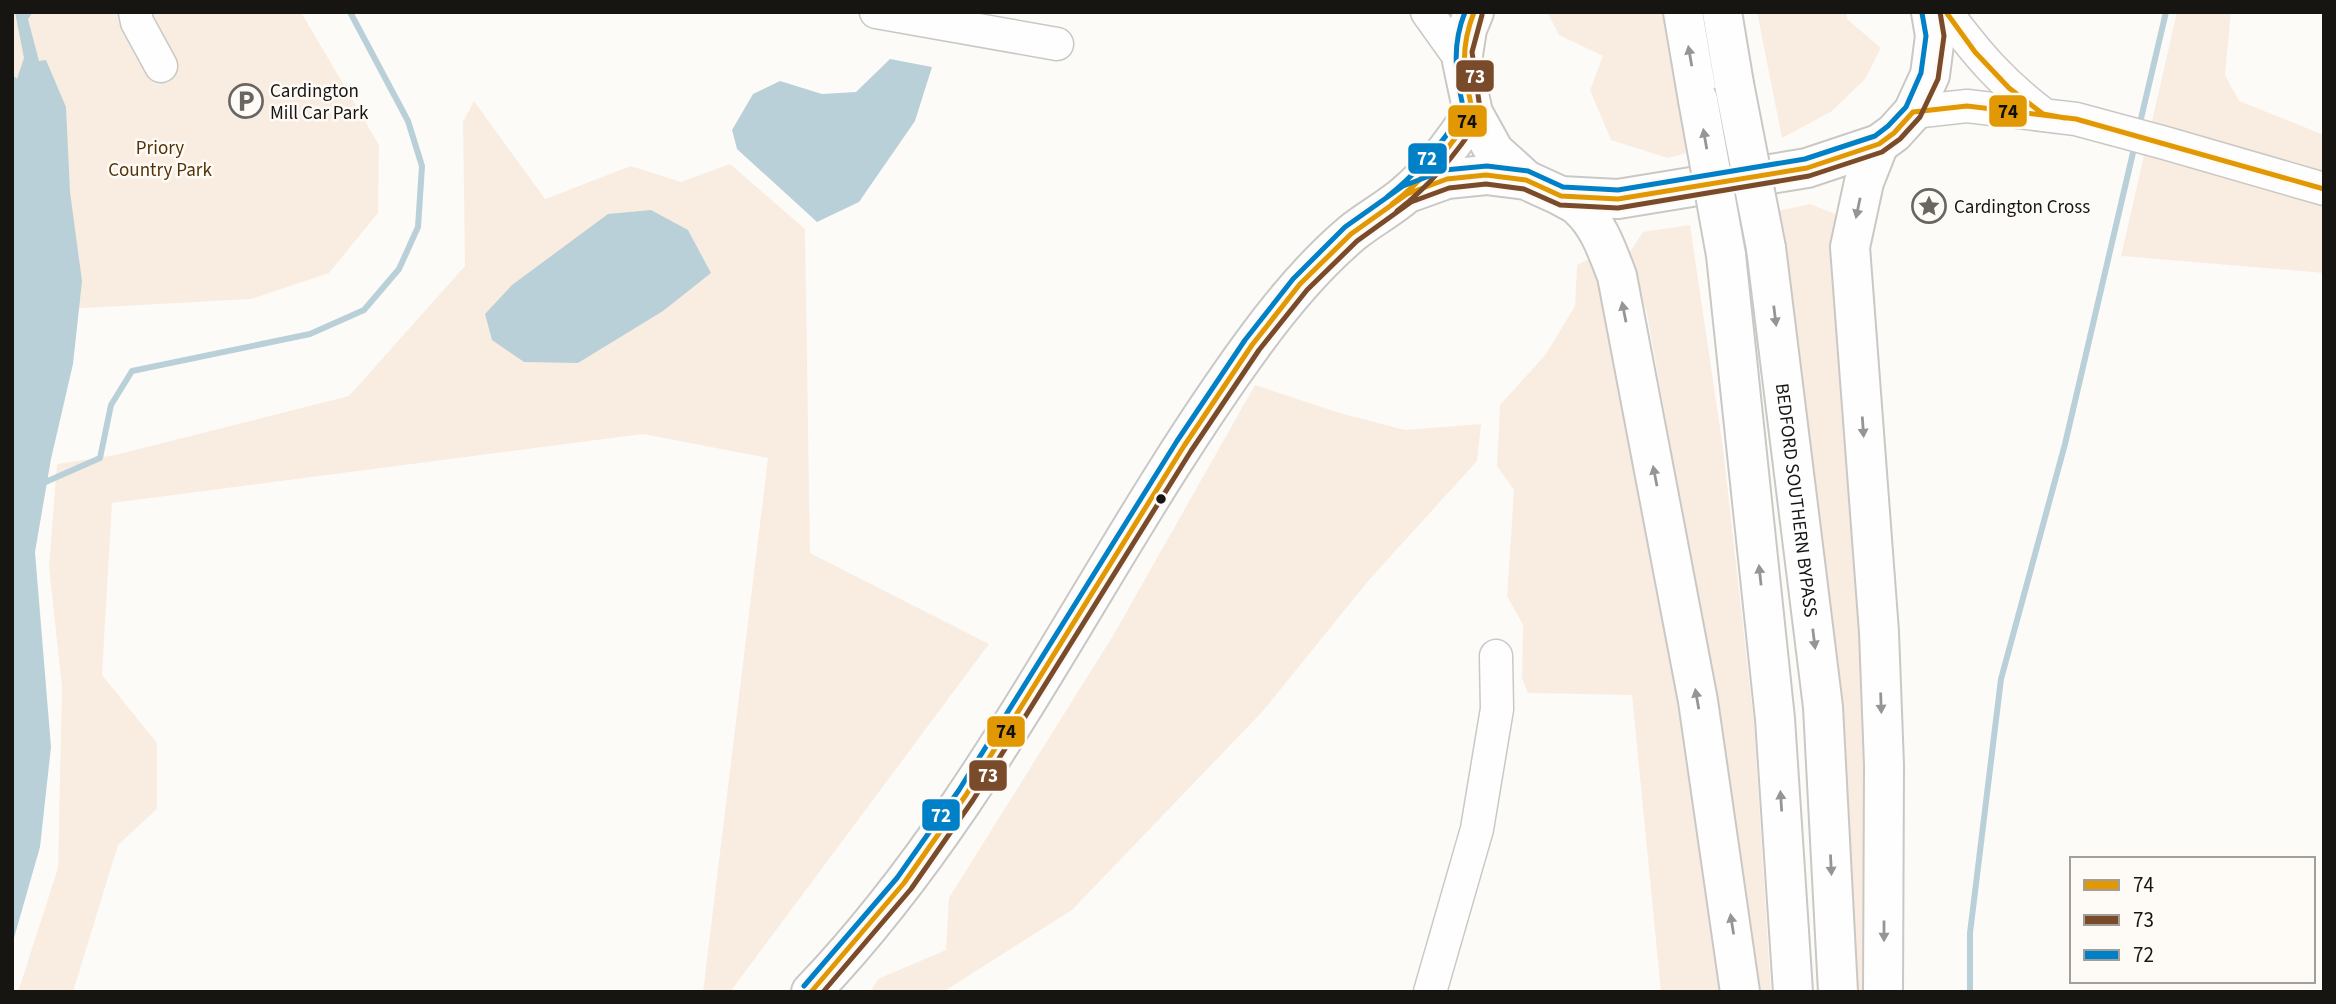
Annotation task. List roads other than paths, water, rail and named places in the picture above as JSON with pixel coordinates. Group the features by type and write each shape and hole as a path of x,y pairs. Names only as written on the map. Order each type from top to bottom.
{"main road":[{"path":"1474,12 1467,29 1462,61 1473,113 1494,151 1526,180"},
{"path":"1683,12 1726,254 1775,719 1793,992"},
{"name":"BEDFORD SOUTHERN BYPASS","path":"1722,12 1766,248 1823,707 1838,992"},
{"path":"1561,196 1618,200 1807,168 1879,144 1894,133 1913,112 1930,75 1935,36 1931,12"},
{"path":"811,992 904,883 966,795 1184,446 1252,345 1300,284 1343,242 1407,194 1457,137 1473,113"},
{"path":"1879,144 1864,182 1850,247 1879,632 1884,765 1883,992"},
{"path":"1407,194 1447,179 1486,175 1526,180 1580,208 1602,239 1617,276 1698,701 1740,992"}],"street":[{"path":"135,12 137,22 161,66"},
{"path":"1427,12 1462,61"},
{"path":"1945,12 1975,52 2001,80 2043,114"},
{"path":"890,14 1057,44"},
{"path":"1913,112 1967,106 2043,114 2113,128 2324,189"},
{"path":"1430,992 1477,829 1497,709 1496,656"}],"water":[{"path":"15,12 33,12 28,19 39,61 46,60 66,107 70,192 82,281 73,364 51,459 35,552 51,747 40,847 12,945 12,74 17,79 24,58"},
{"path":"890,59 932,67 915,121 859,202 817,222 737,149 732,130 753,94 780,81 822,94 856,92"},
{"path":"651,210 688,230 711,273 663,311 578,363 524,362 492,340 485,314 512,285 608,214"}],"waterway":[{"path":"41,484 100,458 111,405 132,371 310,334 364,310 399,269 418,227 422,166 408,121 350,12"},
{"path":"2139,127 2166,12"},
{"path":"1970,992 1970,933 2001,679 2065,444 2135,144"}],"place":[{"name":"Cardington Mill Car Park","path":"246,101"},
{"name":"Cardington Cross","path":"1929,206"}],"park label":[{"name":"Priory Country Park","path":"160,158"}]}
